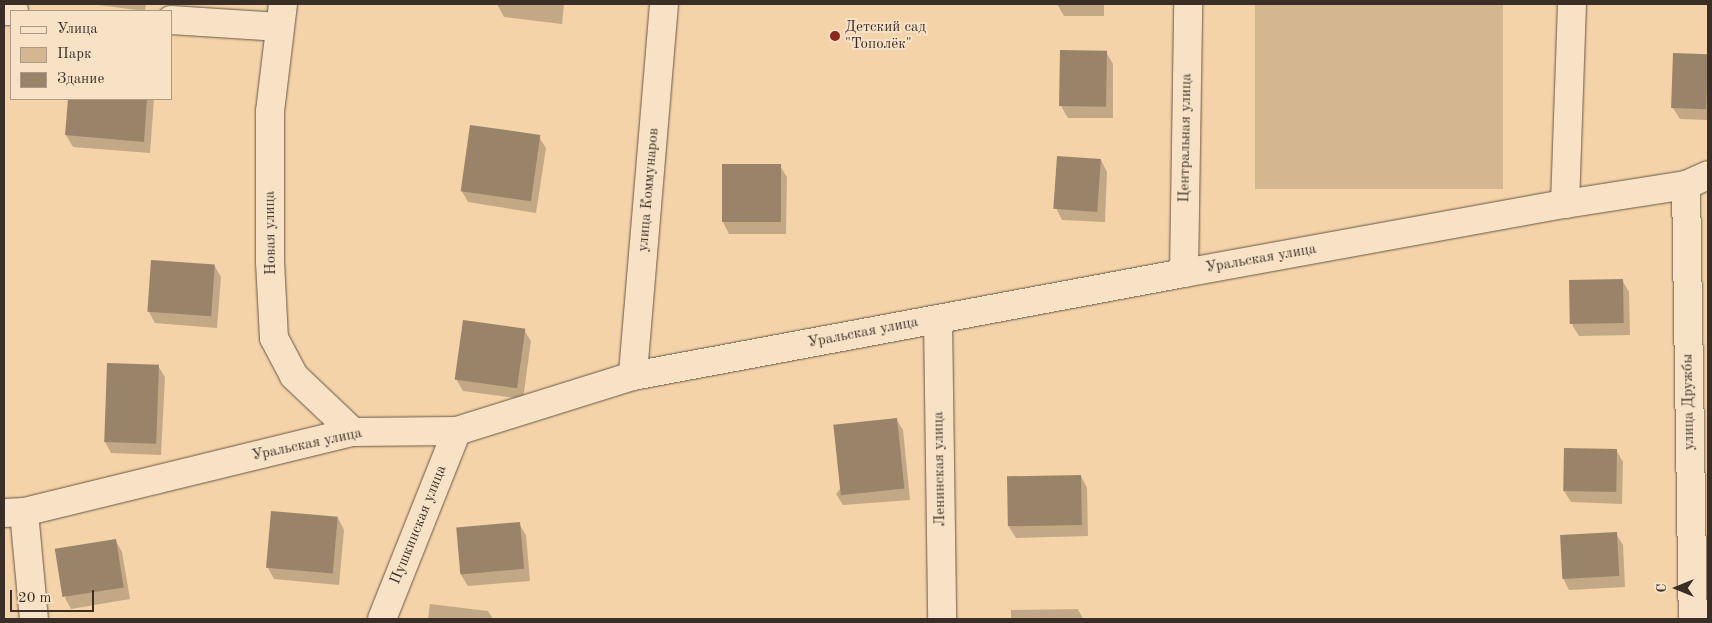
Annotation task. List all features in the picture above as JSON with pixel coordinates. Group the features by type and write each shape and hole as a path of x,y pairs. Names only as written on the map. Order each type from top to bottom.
{"street":[{"name":"улица Коммунаров","path":"633,376 664,4"},
{"name":"Центральная улица","path":"1184,273 1188,4"},
{"path":"1565,204 1572,4"},
{"path":"172,20 282,15"},
{"name":"Новая улица","path":"282,15 270,112 270,262 274,338 294,376 353,432"},
{"name":"Уральская улица","path":"14,513 353,432 457,431 633,376 1697,180"},
{"name":"улица Дружбы","path":"1693,619 1697,180"},
{"name":"Ленинская улица","path":"938,319 942,619"},
{"name":"Пушкинская улица","path":"382,619 457,431"},
{"path":"14,513 34,619"}],"green space":[{"path":"1255,4 1503,4 1503,189 1255,189"}],"building":[{"path":"1060,50 1107,51 1106,107 1059,106"},
{"path":"1673,53 1708,54 1706,109 1671,108"},
{"path":"68,100 147,100 144,142 65,135"},
{"path":"470,125 540,135 531,201 461,191"},
{"path":"1057,156 1101,159 1097,212 1053,209"},
{"path":"722,164 781,164 781,222 722,222"},
{"path":"151,260 215,264 211,316 147,312"},
{"path":"1623,279 1624,323 1570,324 1569,280"},
{"path":"463,320 525,329 517,388 455,379"},
{"path":"107,363 159,365 156,444 104,442"},
{"path":"897,418 904,489 841,495 833,425"},
{"path":"1564,448 1617,449 1616,492 1563,491"},
{"path":"1081,475 1082,525 1008,526 1007,476"},
{"path":"271,511 338,517 333,574 266,568"},
{"path":"520,522 524,569 460,574 456,528"},
{"path":"1617,532 1619,576 1562,579 1560,535"},
{"path":"116,539 124,587 62,597 55,549"}],"place":[{"name":"Детский сад \"Тополёк\"","path":"835,36"}]}
